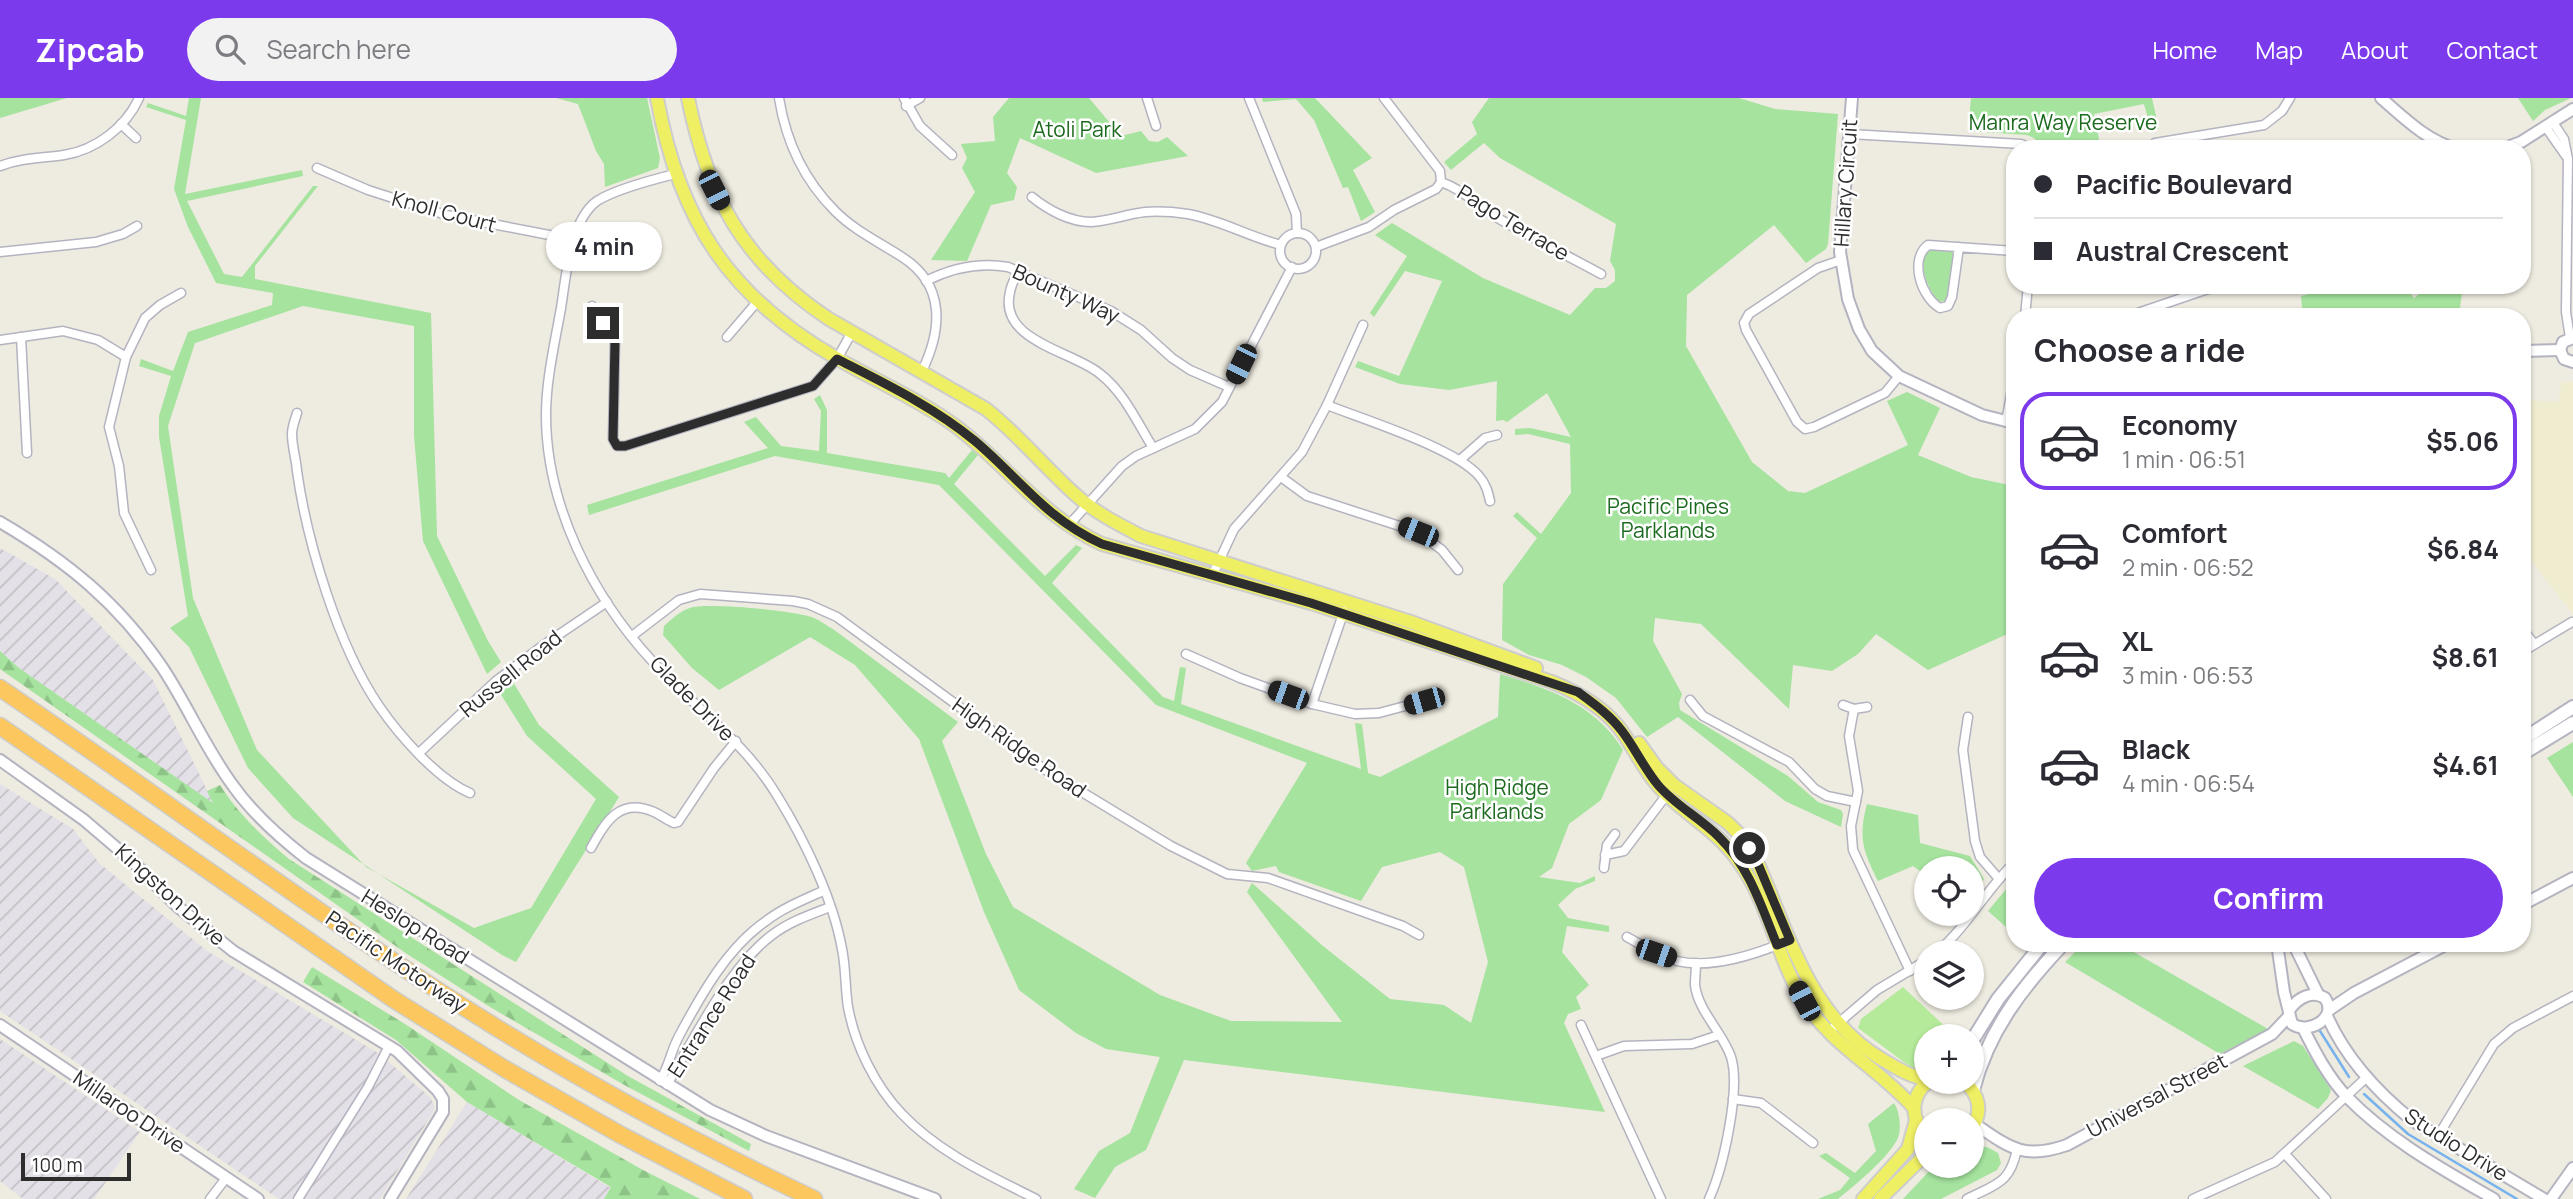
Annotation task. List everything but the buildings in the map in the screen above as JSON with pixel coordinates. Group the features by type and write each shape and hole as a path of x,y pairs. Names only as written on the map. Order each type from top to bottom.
{"highway":[{"name":"Pacific Motorway","path":"0,688 373,948 464,1007 617,1098 713,1150 814,1199"},
{"name":"Pacific Motorway","path":"0,726 393,999 505,1069 621,1135 744,1199"}],"main road":[{"path":"657,98 676,174 694,217 728,269 757,302 783,324 837,359 950,422 975,441 1048,512 1068,526 1102,544 1345,607 1564,678 1606,703 1628,727 1670,790"},
{"path":"688,98 707,174 721,204 765,267 810,306 967,396 1007,426 1087,504 1115,523 1141,536 1218,561 1578,692 1599,707 1622,730 1640,761 1670,790 1728,823 1738,833 1758,864 1784,943 1833,1027 1902,1094 1914,1112"},
{"path":"2531,734 2573,707"},
{"path":"2531,749 2573,723"},
{"path":"1983,1024 1998,999 2036,952"},
{"path":"1984,1052 2017,996 2056,952"},
{"path":"1833,1027 1870,1052 1914,1076"},
{"path":"1863,1199 1909,1149 1914,1135"},
{"path":"1880,1199 1914,1166"}],"street":[{"path":"0,166 29,158 79,152 106,138 121,124 139,98"},
{"path":"779,98 783,125 792,149 817,192 836,213 861,233 904,258 926,281 934,301 938,325 922,371"},
{"path":"920,98 905,102 920,126 952,155"},
{"path":"1147,98 1156,126"},
{"path":"1249,98 1296,214 1297,233"},
{"name":"Pago Terrace","path":"1384,98 1440,170 1441,182 1461,190 1474,203 1497,217 1601,274"},
{"name":"Hillary Circuit","path":"1852,98 1841,260 1848,299 1859,329 1872,352 1899,376 1982,415 2006,421"},
{"path":"2173,140 2264,125 2281,111 2290,98"},
{"path":"2381,98 2434,140"},
{"path":"2524,140 2573,109"},
{"path":"121,124 136,138"},
{"path":"2549,124 2568,159 2566,312 2571,338 2563,342 2560,350 2564,359 2573,362"},
{"path":"1850,134 2006,143"},
{"name":"Knoll Court","path":"317,168 368,190 446,215 575,240"},
{"name":"Glade Drive","path":"676,174 598,201 585,213 575,240 550,375 546,413 548,456 560,503 574,542 607,602 652,662 736,741 776,793 801,835 830,907 843,950 848,1007 853,1024 866,1060 882,1087 900,1112 936,1143 971,1166 1036,1199"},
{"path":"1316,247 1369,227 1394,210 1436,190 1441,182"},
{"path":"1032,197 1047,209 1081,221 1092,222 1144,212 1178,213 1211,219 1264,241 1281,245"},
{"path":"0,252 96,242 123,234 138,226"},
{"path":"1297,233 1309,236 1316,247 1314,260 1298,269 1292,267 1282,258 1281,245 1287,237 1297,233"},
{"path":"1959,247 1952,297 1948,306 1940,307 1934,304 1922,288 1918,260 1920,251 1928,245 1959,247 2006,250"},
{"path":"1841,260 1818,268 1749,314 1744,323 1746,330 1797,422 1805,429 1885,393 1899,376"},
{"name":"Bounty Way","path":"926,281 957,268 978,265 993,264 1018,272 1111,311 1141,330 1190,370 1229,387"},
{"path":"1068,526 1122,466 1195,429 1222,402 1292,267"},
{"path":"1018,272 1010,292 1009,306 1022,331 1035,341 1077,359 1098,372 1123,398 1153,448"},
{"path":"151,570 124,513 119,466 109,427 126,357 145,318 180,293"},
{"path":"2152,308 2193,294"},
{"path":"727,337 757,302"},
{"path":"592,306 615,340 613,439 617,446 625,446 813,386 837,359 852,332"},
{"path":"1213,574 1228,538 1243,516 1302,452 1327,405 1363,325"},
{"path":"0,340 63,331 98,340 126,357"},
{"path":"21,337 27,453"},
{"path":"2531,351 2560,350"},
{"path":"1327,405 1460,460 1480,477 1490,501"},
{"path":"297,413 292,432 303,508 334,614 378,705 419,753 455,787 470,793"},
{"path":"1460,460 1485,438 1497,435"},
{"path":"1281,477 1307,496 1418,532 1442,550 1458,570"},
{"name":"Heslop Road","path":"0,522 77,572 122,616 163,669 234,788 264,822 306,858 710,1110 766,1136 935,1199"},
{"name":"High Ridge Road","path":"632,636 687,596 712,594 808,604 836,617 1044,769 1171,846 1227,874 1268,878 1403,926 1419,935"},
{"name":"Russell Road","path":"419,753 496,681 607,602"},
{"path":"1311,704 1345,607"},
{"path":"2531,646 2572,622"},
{"path":"2531,640 2534,644"},
{"path":"1186,654 1240,678 1311,704 1355,714 1379,713 1424,701"},
{"path":"1690,701 1703,716 1789,762 1815,789 1828,796 1856,802"},
{"path":"1843,705 1854,709 1867,707"},
{"path":"1854,709 1849,736 1857,778 1851,826 1853,850 1910,971"},
{"path":"1968,717 1963,750 1975,841 1980,857 1999,879"},
{"path":"591,848 611,817 625,807 655,812 674,823 678,821 713,768 736,741"},
{"name":"Kingston Drive","path":"0,761 85,820 132,861 177,906 233,951 389,1046 438,1091 443,1099 443,1112 390,1199"},
{"path":"1605,855 1624,851 1670,790"},
{"path":"1604,867 1606,845 1615,834"},
{"path":"1949,940 2006,872"},
{"path":"2531,900 2573,878"},
{"name":"Entrance Road","path":"664,1083 680,1035 734,950 774,915 823,891"},
{"name":"Entrance Road","path":"664,1083 745,960 770,936 830,907"},
{"path":"1627,937 1656,953 1678,961 1696,963 1729,960 1784,943"},
{"path":"734,950 745,960"},
{"path":"2278,952 2292,1024 2303,1028 2312,1026 2354,993 2432,952"},
{"path":"2298,952 2320,995 2327,1001 2328,1013"},
{"path":"1696,963 1695,985 1698,996 1730,1055 1735,1086 1715,1184 1709,1199"},
{"path":"1833,1027 1877,990 1914,968"},
{"path":"2289,1012 2300,999 2354,993"},
{"path":"2438,1136 2494,1044 2514,1028 2573,996"},
{"name":"Universal Street","path":"1984,1131 2017,1149 2034,1153 2067,1145 2272,1034 2289,1012"},
{"name":"Studio Drive","path":"2328,1013 2348,1056 2378,1091 2413,1121 2544,1199"},
{"name":"Millaroo Drive","path":"0,1025 258,1199"},
{"path":"1581,1025 1661,1199"},
{"name":"Studio Drive","path":"2303,1028 2327,1071 2345,1095 2400,1144 2490,1197"},
{"path":"1596,1056 1624,1046 1692,1044 1719,1035"},
{"path":"298,1199 368,1087 389,1046"},
{"path":"2193,1199 2285,1154 2367,1077"},
{"path":"1733,1099 1761,1103 1813,1143"},
{"path":"1967,1199 2005,1179 2014,1164 2017,1149"},
{"path":"2285,1154 2326,1199"},
{"path":"2560,1199 2573,1168"},
{"path":"210,1199 226,1178"},
{"path":"2551,1199 2566,1181"}],"shaded area":[{"path":"2561,382 2573,382 2573,614 2531,560 2531,400 2559,402"},
{"path":"0,548 55,579 153,680 214,804 19,668 0,651"},
{"path":"0,784 73,829 99,863 207,951 378,1053 430,1097 435,1107 433,1112 380,1199 279,1199 0,1011"},
{"path":"0,1039 140,1132 94,1199 23,1199 0,1181"},
{"path":"467,1102 611,1188 604,1199 406,1199"}],"green space":[{"path":"0,98 67,98 0,118"},
{"path":"189,98 201,98 185,194 302,170 303,176 187,201 224,274 242,277 313,186 318,186 255,266 255,279 431,313 437,536 501,662 487,674 423,541 414,436 414,326 303,306 195,343 168,426 193,598 257,750 363,864 293,818 248,768 189,647 170,628 188,616 159,437 159,416 171,376 139,366 141,359 173,371 188,332 272,305 273,293 216,283 188,227 174,189 186,120 146,107 148,103 186,116"},
{"path":"556,98 647,98 660,158 658,168 605,187 604,164 596,151 578,104"},
{"name":"Atoli Park","path":"1009,98 1089,98 1121,136 1141,131 1149,141 1158,142 1167,137 1188,156 1096,173 1020,138 1007,173 1017,187 1014,200 991,205 967,261 931,260 975,192 962,168 967,158 961,144 995,141 993,117"},
{"path":"1262,98 1315,98 1372,158 1353,170 1375,212 1361,221 1348,187 1343,188 1314,120 1296,99 1263,102"},
{"name":"Pacific Pines Parklands","path":"1489,98 1739,98 1775,109 1838,114 1826,249 1806,263 1774,225 1687,295 1686,346 1752,462 1788,491 1805,493 1908,445 1887,401 1907,392 1940,408 1918,455 1971,477 2006,484 2006,635 1928,670 1876,634 1858,654 1832,671 1793,665 1789,709 1701,624 1655,618 1653,641 1682,694 1680,710 1788,776 1818,802 1841,810 1841,827 1785,801 1678,717 1647,737 1616,698 1586,677 1562,665 1529,655 1502,640 1503,584 1537,538 1513,516 1517,512 1541,534 1571,493 1570,444 1528,434 1515,435 1515,429 1530,428 1571,437 1547,393 1507,422 1496,421 1497,381 1449,390 1400,384 1355,367 1358,361 1399,376 1442,281 1405,271 1374,317 1370,313 1407,256 1375,235 1392,223 1483,278 1570,315 1595,288 1606,288 1615,281 1615,270 1610,261 1616,224 1500,158 1484,143 1451,170 1444,162 1477,134 1472,122"},
{"name":"Manra Way Reserve","path":"1971,98 2152,98 2159,129 2151,129 2144,104 2094,114 2099,140 2036,140 2027,135 1968,131"},
{"path":"2518,98 2571,98 2545,110 2533,121"},
{"path":"1931,250 1953,252 1949,293 1945,301 1938,302 1924,274 1924,255"},
{"path":"2411,294 2414,298 2419,294 2462,294 2460,308 2302,308 2301,296"},
{"name":"High Ridge Parklands","path":"820,395 827,410 827,453 945,473 949,478 972,450 978,455 954,484 1045,576 1076,545 1082,548 1052,583 1163,697 1174,701 1180,667 1186,668 1181,704 1361,769 1355,723 1362,724 1368,773 1380,777 1498,717 1500,674 1569,700 1599,721 1623,750 1601,800 1569,824 1552,868 1539,877 1580,883 1595,876 1595,881 1575,889 1558,905 1568,918 1609,926 1609,932 1567,926 1562,952 1589,985 1576,997 1581,1009 1568,1014 1564,1023 1605,1112 1184,1060 1146,1150 1115,1167 1095,1198 1074,1189 1099,1151 1130,1133 1160,1057 1106,1049 1076,1033 1019,990 984,912 919,739 855,665 810,637 719,690 692,668 663,635 664,626 673,618 683,611 699,606 732,607 805,615 833,629 958,722 942,741 986,854 1013,907 1160,995 1231,1021 1342,1022 1247,892 1252,883 1323,946 1390,999 1444,1005 1471,1023 1488,962 1464,867 1440,852 1382,867 1361,901 1279,872 1276,866 1252,871 1246,863 1307,763 1156,705 939,485 775,456 589,515 587,505 768,448 744,422 756,417 781,446 819,451 821,411 814,399"},
{"path":"0,651 19,668 213,803 207,791 220,785 252,825 289,859 628,1076 751,1144 749,1151 626,1086 490,1007 407,954 0,669"},
{"path":"513,682 539,725 619,797 516,962 379,874 474,928 531,908 596,799 527,736 500,693"},
{"path":"2573,742 2573,797 2547,758"},
{"path":"1867,804 1918,815 1920,843 1970,856 1914,856 1914,867 1878,881 1864,844 1863,826"},
{"path":"2006,889 2006,927 1988,911"},
{"path":"2075,952 2134,952 2268,1029 2220,1054 2065,962"},
{"path":"312,967 405,1024 519,1100 700,1199 604,1199 611,1187 467,1102 396,1040 303,982"},
{"path":"1903,987 1914,997 1914,1010 1928,1010 1942,1024 1914,1024 1912,1068 1858,1028 1861,1019"},
{"path":"2294,1041 2303,1046 2331,1090 2318,1109 2243,1066"},
{"path":"1894,1103 1900,1127 1899,1136 1892,1148 1870,1172 1838,1199 1818,1199 1840,1190 1850,1178 1819,1156 1826,1153 1855,1173 1876,1151 1868,1124"},
{"path":"1984,1147 1998,1153 2001,1163 1997,1170 1984,1177"},
{"path":"1923,1178 1982,1178 1941,1199 1903,1199"}],"waterway":[{"path":"2320,1031 2349,1077"},
{"path":"2364,1094 2408,1134 2517,1199"}],"route":[{"path":"603,323 615,340 613,439 617,446 625,446 813,386 837,359 950,422 975,441 1048,512 1079,533 1102,544 1311,603 1578,692 1599,707 1622,730 1658,785 1721,838 1747,873 1777,945 1790,940 1749,848"}]}
